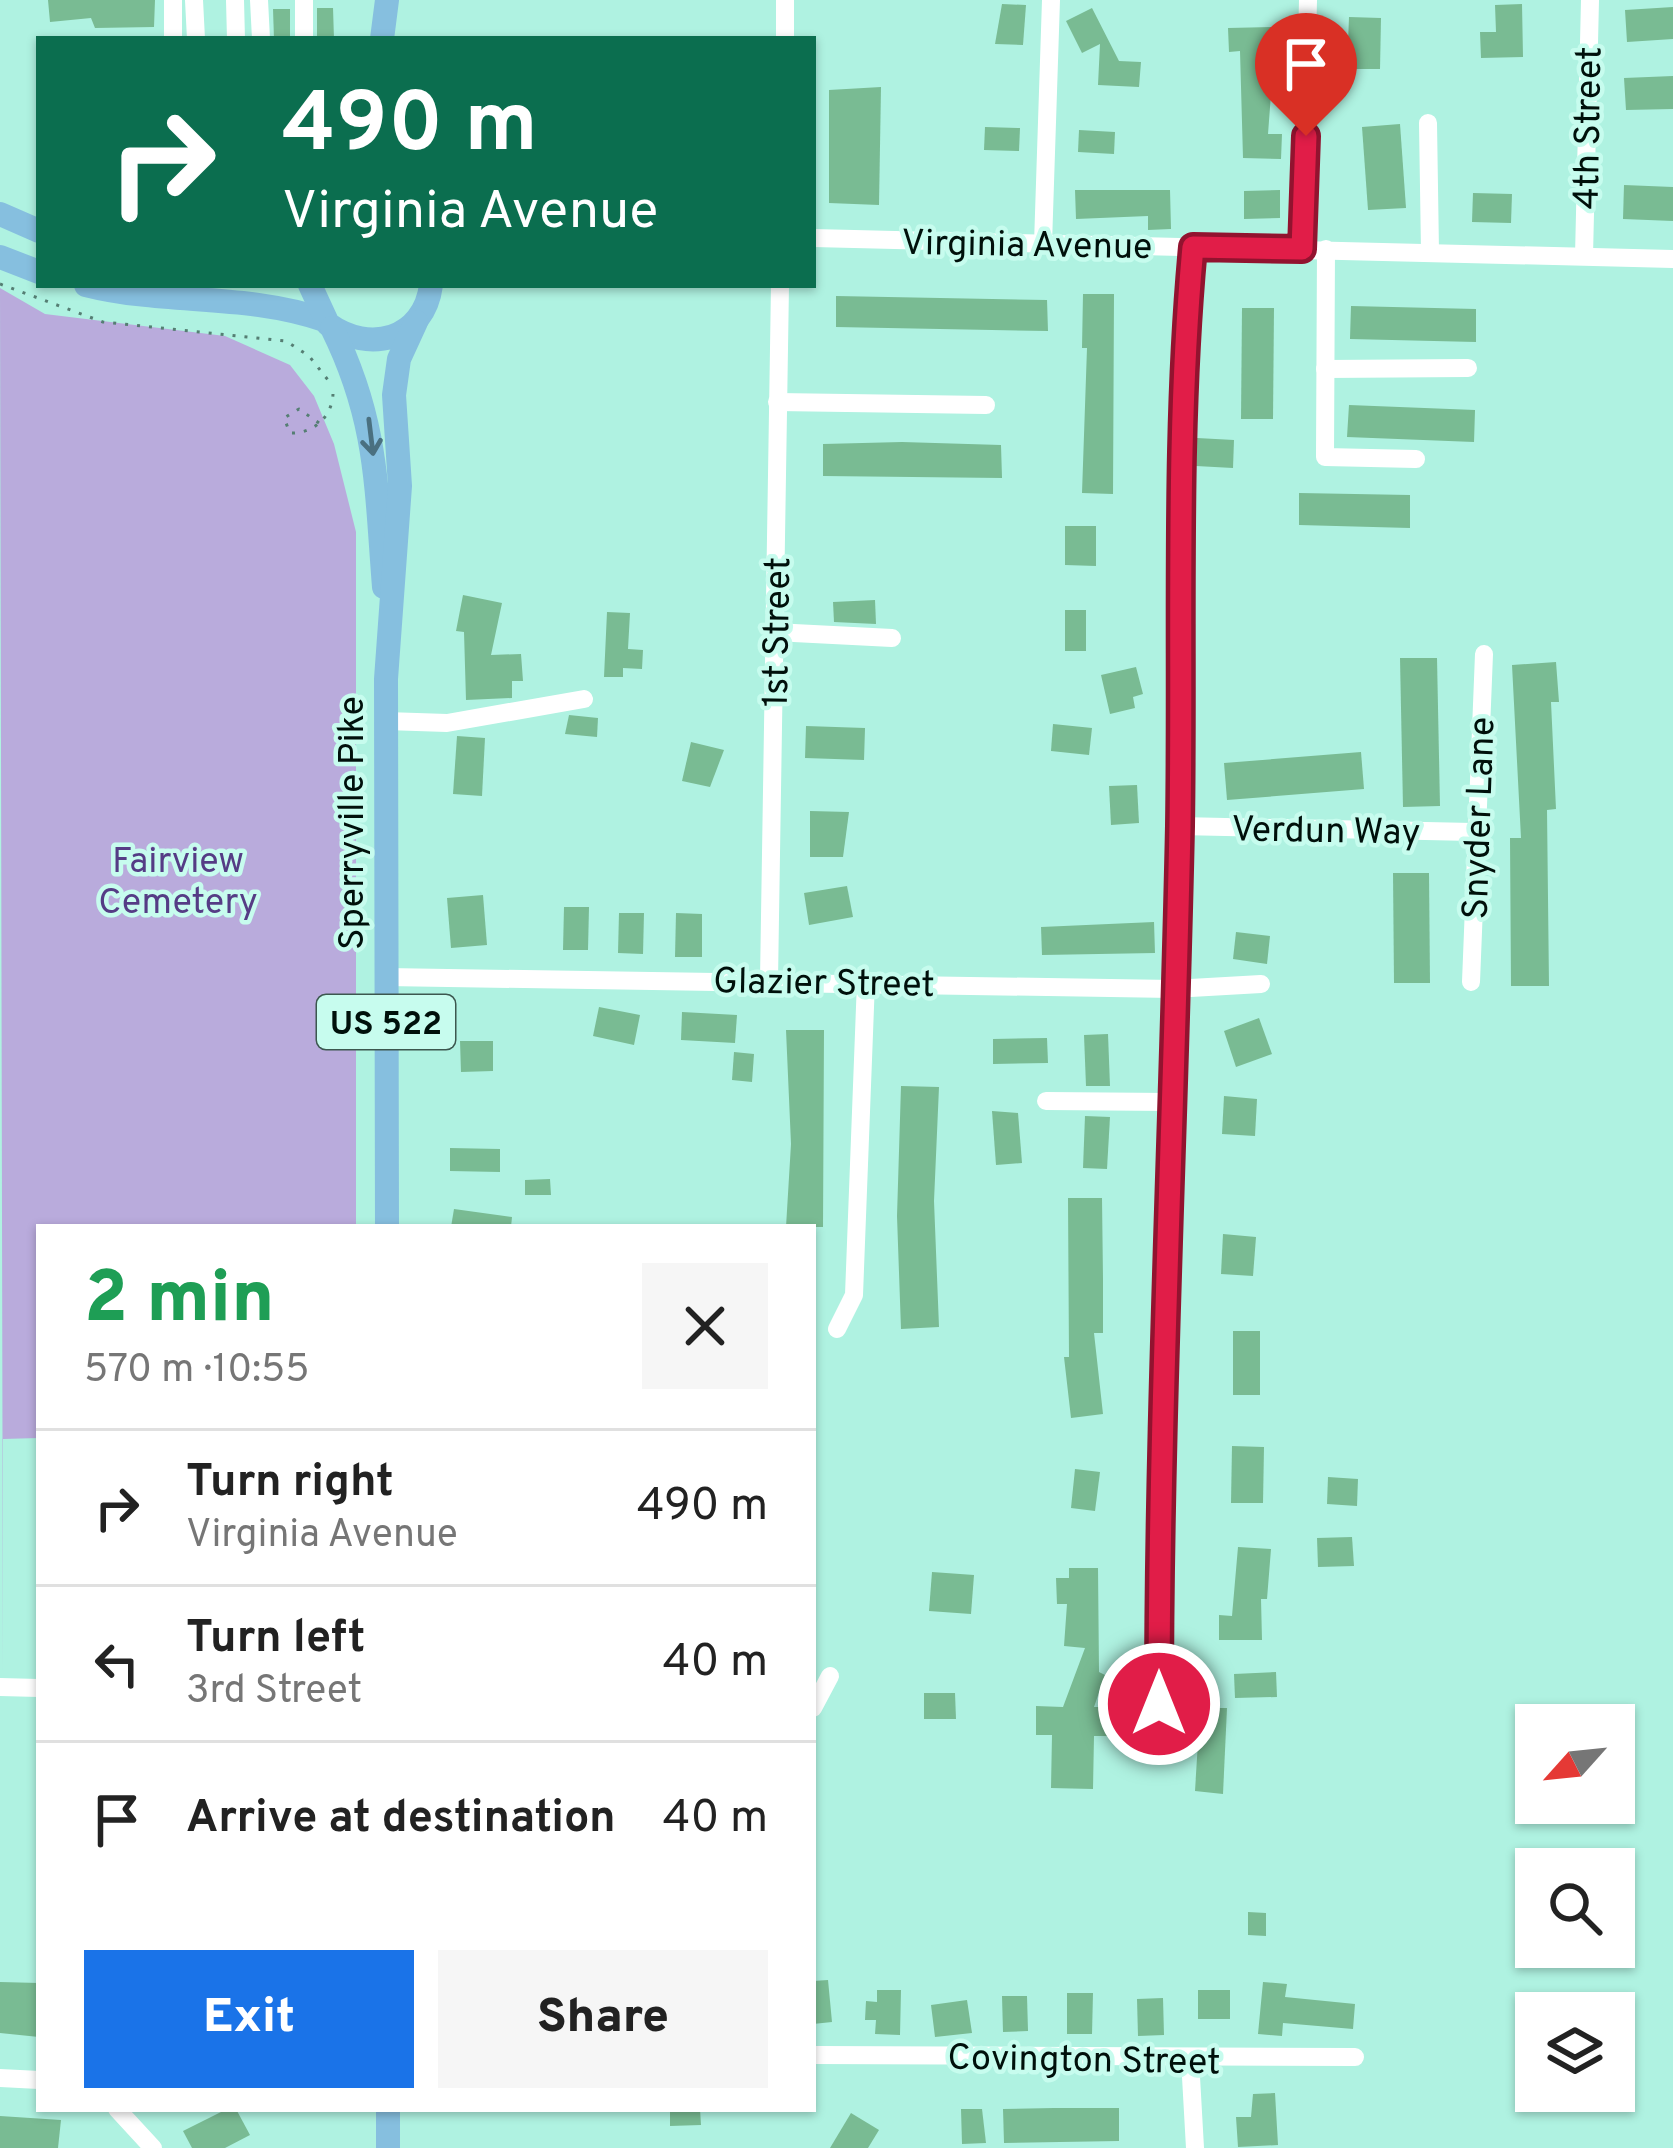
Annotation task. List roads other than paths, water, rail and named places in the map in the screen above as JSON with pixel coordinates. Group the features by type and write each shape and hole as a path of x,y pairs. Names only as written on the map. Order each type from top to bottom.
{"main road":[{"path":"383,36 390,0"},
{"path":"390,0 394,36"},
{"path":"0,214 36,230"},
{"path":"0,257 36,271"},
{"path":"104,288 172,299 271,304 366,342 402,333 416,322"},
{"name":"US 522","path":"311,288 328,324"},
{"name":"US 522","path":"416,322 436,289"},
{"name":"Sperryville Pike","path":"388,635 399,560 394,379 416,322"},
{"name":"Sperryville Pike","path":"328,324 360,386 369,420 388,635 387,1224"},
{"path":"388,2112 388,2148"}],"street":[{"path":"172,0 173,36"},
{"path":"194,0 196,36"},
{"path":"235,0 236,36"},
{"path":"259,0 261,36"},
{"path":"304,0 304,36"},
{"path":"1042,244 1051,0"},
{"path":"1302,249 1308,0"},
{"name":"4th Street","path":"1584,256 1590,0"},
{"path":"1428,123 1430,252"},
{"name":"Virginia Avenue","path":"816,238 1673,259"},
{"path":"1159,1751 1158,1516 1180,826 1182,412 1193,247"},
{"path":"1326,249 1325,457 1416,459"},
{"name":"1st Street","path":"769,980 780,288"},
{"path":"1325,369 1468,368"},
{"path":"777,402 986,405"},
{"path":"775,632 892,638"},
{"name":"Snyder Lane","path":"1471,982 1473,832 1484,654"},
{"path":"386,721 447,723 584,699"},
{"name":"Verdun Way","path":"1180,826 1473,832"},
{"name":"Glazier Street","path":"386,977 1173,988 1261,984"},
{"path":"837,1329 854,1294 866,981"},
{"path":"1046,1101 1169,1102"},
{"path":"816,1702 830,1676"},
{"path":"0,1688 36,1688"},
{"name":"Covington Street","path":"816,2055 1354,2057"},
{"path":"1190,2059 1195,2148"},
{"path":"0,2078 36,2080"},
{"path":"120,2112 153,2148"}],"park label":[{"name":"Fairview Cemetery","path":"178,880"}]}
